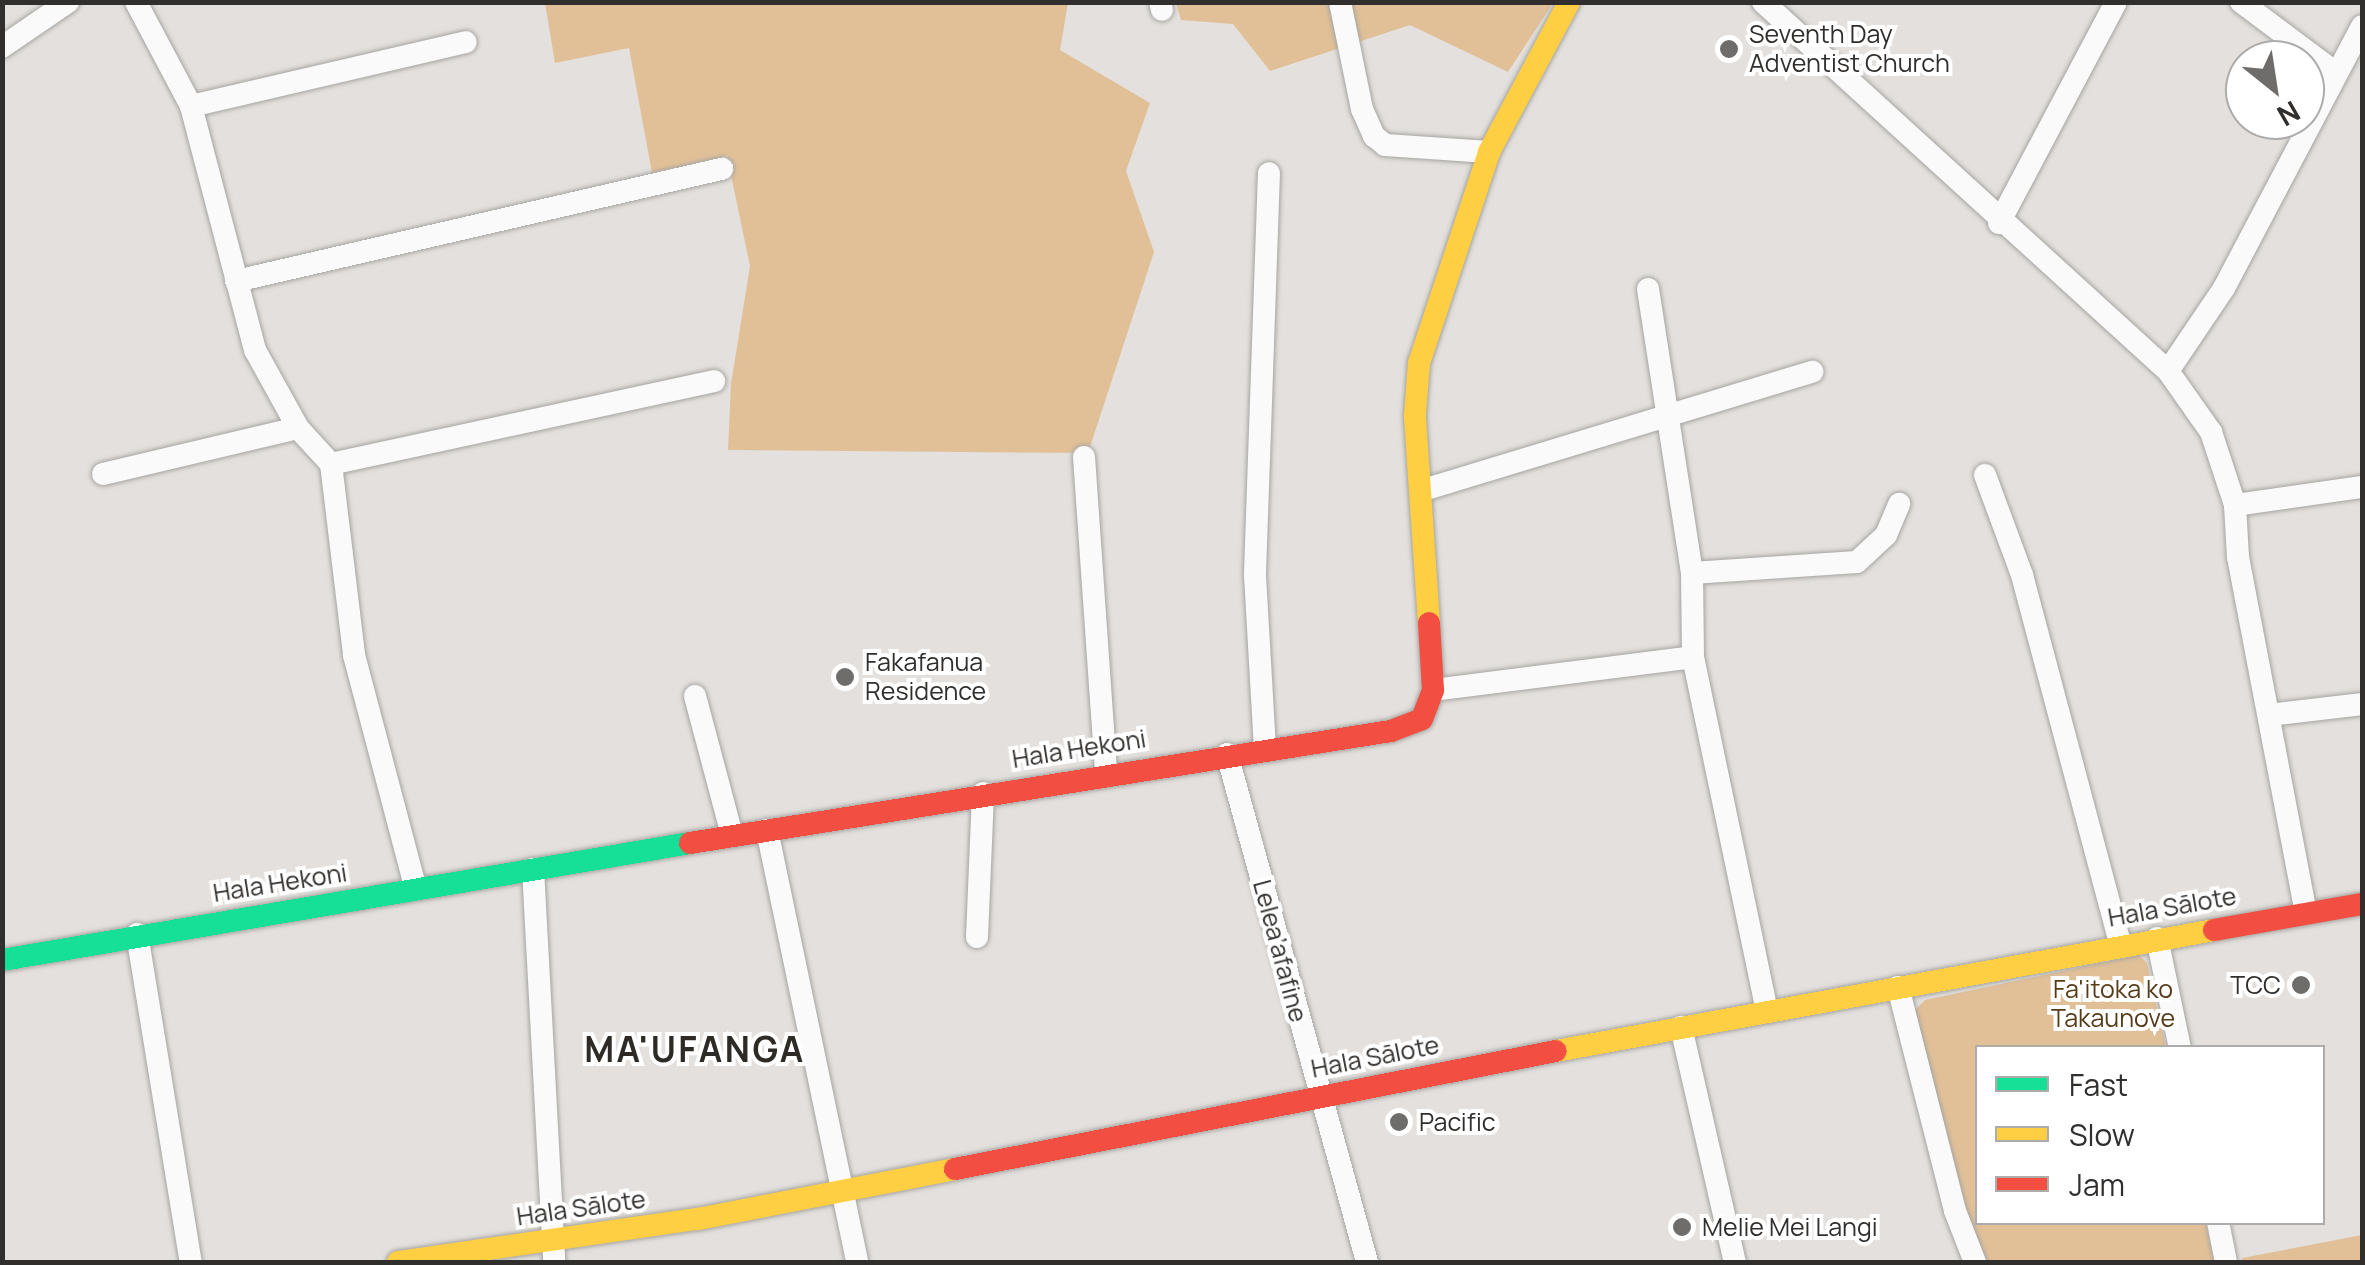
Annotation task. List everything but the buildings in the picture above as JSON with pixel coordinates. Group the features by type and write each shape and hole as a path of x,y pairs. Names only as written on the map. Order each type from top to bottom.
{"street":[{"path":"2,47 68,2"},
{"path":"136,2 191,106 254,350 298,428 331,464 354,655 416,889"},
{"path":"1340,2 1362,109 1374,136 1385,145 1489,152"},
{"path":"1569,2 1489,152 1420,364 1415,414 1434,690 1693,656"},
{"path":"1763,2 1999,223 2168,371 2212,432 2234,505 2238,558 2306,912"},
{"path":"1999,223 2116,2"},
{"path":"2240,2 2336,73"},
{"path":"2168,371 2224,288 2362,26"},
{"path":"191,106 466,42"},
{"path":"236,280 722,169"},
{"path":"1265,749 1255,572 1269,174"},
{"path":"1648,290 1692,572 1693,656 1767,1010"},
{"path":"1422,490 1812,372"},
{"path":"331,464 714,381"},
{"path":"103,474 298,428"},
{"path":"1084,457 1106,772"},
{"path":"1985,476 2022,575 2120,944"},
{"path":"2234,505 2362,487"},
{"path":"1692,572 1857,562 1886,535 1899,504"},
{"name":"Hala Hekoni","path":"2,960 1106,772 1406,728 1422,719 1434,690"},
{"path":"695,696 732,835"},
{"path":"2269,715 2362,704"},
{"name":"Lelea’afafine","path":"1226,754 1367,1262"},
{"path":"977,937 982,793"},
{"path":"767,830 857,1262"},
{"path":"533,869 553,1252"},
{"name":"Hala Sālote","path":"398,1262 553,1252 1320,1095 2120,944 2362,904"},
{"path":"137,934 192,1262"},
{"path":"2157,938 2179,1045"},
{"path":"1898,987 1946,1179 1975,1262"},
{"path":"1680,1027 1735,1262"},
{"path":"2219,1225 2226,1262"}],"green space":[{"path":"545,3 1068,3 1060,50 1150,103 1126,171 1154,252 1088,453 728,450 731,384 750,266 727,156 652,173 629,48 555,63"},
{"path":"1176,3 1553,3 1508,72 1410,25 1270,71 1233,24 1181,20"},
{"name":"Fa'itoka ko Takaunove","path":"2139,955 2147,963 2166,1045 1975,1045 1975,1225 2206,1225 2214,1262 1984,1262 1945,1150 1913,1012 1925,1000"},
{"path":"2362,1235 2362,1262 2243,1262 2242,1258"}],"traffic: fast":[{"path":"2,960 690,843"}],"traffic: slow":[{"path":"1429,623 1415,415 1419,363 1489,152 1569,2"},
{"path":"1556,1051 2214,930"},
{"path":"398,1262 698,1219 955,1169"}],"traffic: jam":[{"path":"690,843 1391,731 1422,719 1433,690 1429,623"},
{"path":"2214,930 2362,904"},
{"path":"955,1169 1556,1051"}],"place":[{"name":"Seventh Day Adventist Church","path":"1729,49"},
{"name":"Fakafanua Residence","path":"845,677"},
{"name":"TCC","path":"2301,985"},
{"name":"Pacific","path":"1399,1122"},
{"name":"Melie Mei Langi","path":"1682,1227"}],"district":[{"name":"MA'UFANGA","path":"695,1049"}]}
